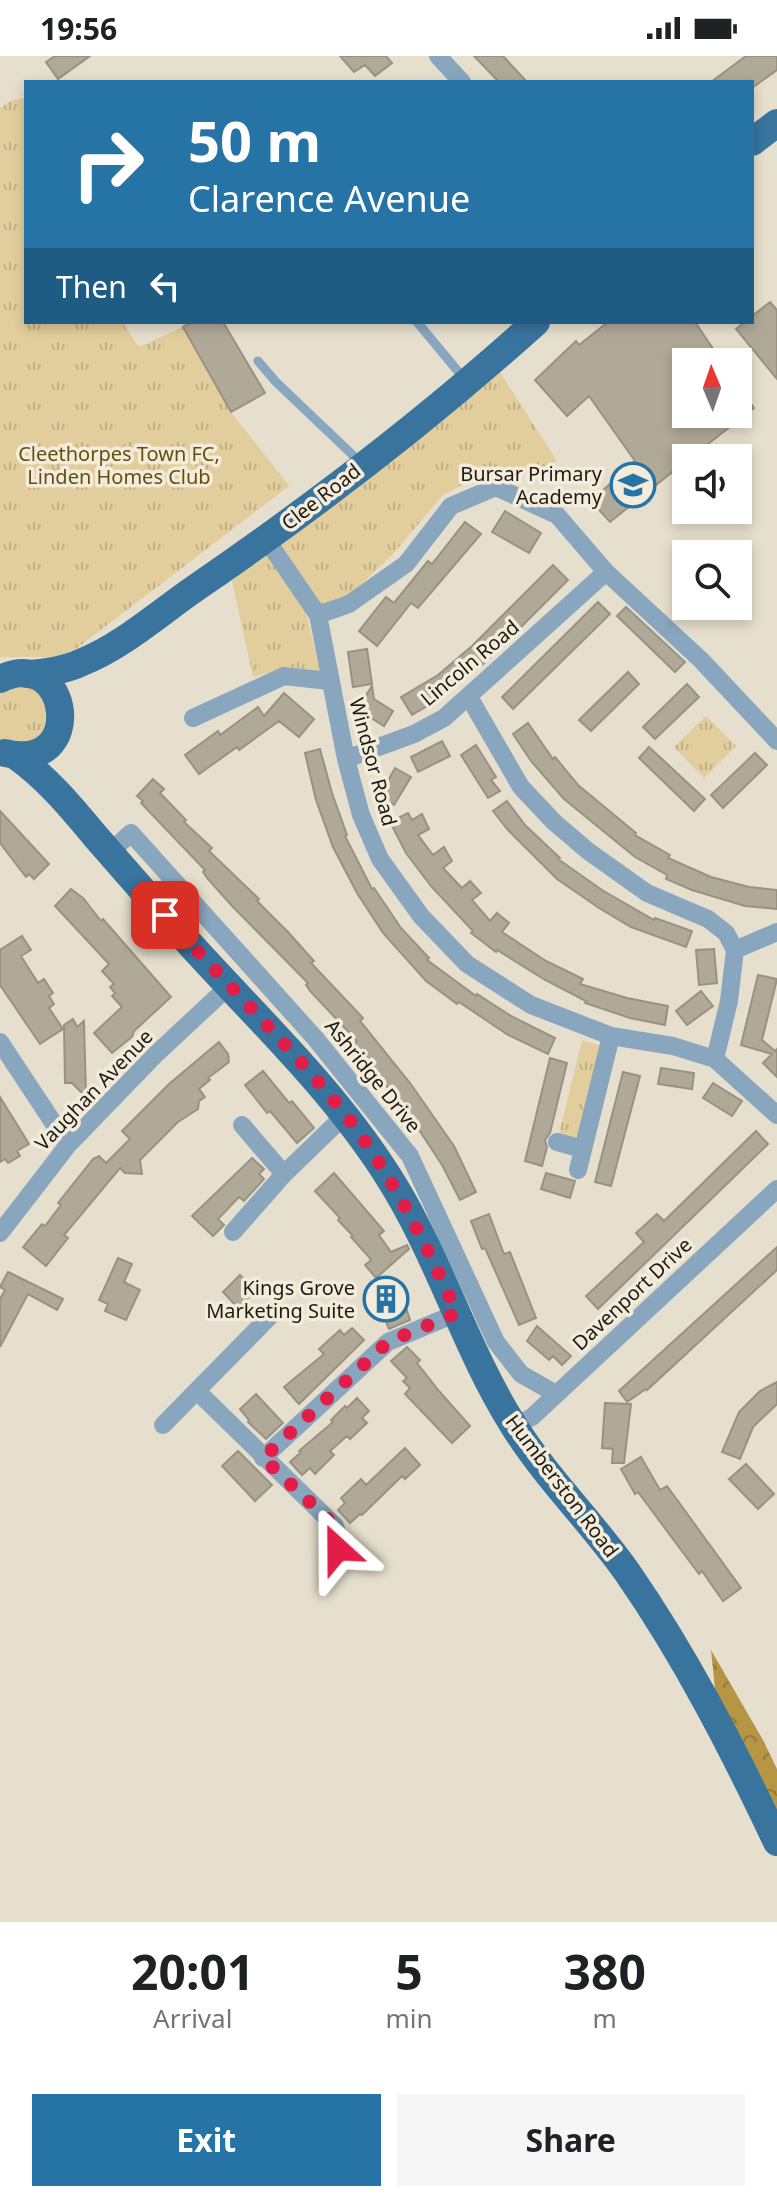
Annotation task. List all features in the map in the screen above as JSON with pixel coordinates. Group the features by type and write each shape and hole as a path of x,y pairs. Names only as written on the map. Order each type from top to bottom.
{"main road":[{"path":"754,140 777,123"},
{"name":"Clee Road","path":"13,676 62,670 94,657 140,630 169,606 266,539 468,382 534,324"},
{"name":"Clee Road","path":"55,738 74,681 94,657"},
{"path":"13,676 40,678 58,697 62,710"},
{"path":"8,753 38,752 55,738"},
{"name":"Humberston Road","path":"55,738 55,772 68,804"},
{"name":"Humberston Road","path":"8,753 45,777 345,1115 396,1189 481,1367 514,1427 626,1571 704,1695 777,1842"}],"street":[{"path":"438,56 460,80"},
{"path":"318,615 349,604 406,564 451,506 496,487 557,515 606,572 701,660 777,741"},
{"name":"Windsor Road","path":"266,539 318,615 329,681 361,815 380,859 421,916 467,964 531,1005 611,1036 673,1046 715,1059 777,1115"},
{"name":"Lincoln Road","path":"346,759 414,734 444,718 606,572"},
{"path":"193,718 284,676 329,681"},
{"path":"469,697 521,787 554,822 588,851 647,893 708,919 726,933 735,950 729,1001 715,1059"},
{"name":"Ashridge Drive","path":"110,852 131,833 315,1038 410,1156 496,1342 521,1374 556,1394"},
{"path":"735,950 777,932"},
{"name":"Vaughan Avenue","path":"0,1233 68,1145 154,1056 230,985"},
{"path":"578,1170 611,1036"},
{"path":"0,1042 68,1145"},
{"path":"233,1232 284,1174 345,1115"},
{"path":"242,1125 284,1174"},
{"path":"557,1142 583,1149"},
{"name":"Davenport Drive","path":"514,1427 532,1417 777,1189"},
{"path":"163,1425 275,1311"},
{"path":"263,1458 388,1342 457,1313"},
{"path":"197,1391 338,1531 340,1543 331,1557"}],"lane":[{"path":"419,324 468,382"},
{"path":"258,361 362,464"}],"green space":[{"name":"Cleethorpes Town FC, Linden Homes Club","path":"24,98 24,324 123,324 139,347 183,327 231,412 289,486 76,649 56,657 0,657 0,108 12,100"},
{"path":"500,372 557,461 507,482 495,479 470,481 443,495 392,555 345,600 307,616 320,671 287,667 253,677 232,581 278,538"},
{"path":"34,684 54,711 40,742 0,741 0,687"},
{"path":"706,716 736,746 704,778 674,747"},
{"path":"582,1040 604,1047 580,1143 558,1138"},
{"path":"711,1650 777,1769 777,1813 715,1689"}],"building":[{"path":"55,56 90,56 58,79 46,62"},
{"path":"340,56 386,56 392,63 375,76 365,65 354,72"},
{"path":"474,56 503,56 525,80 497,80"},
{"path":"746,56 777,56 777,70 754,87 754,80 714,80"},
{"path":"770,302 777,310 777,379 736,329 742,324 754,324 754,314"},
{"path":"188,324 224,324 265,393 231,412 183,327"},
{"path":"605,324 696,324 713,348 672,348 672,428 728,428 708,444 672,444 672,472 610,522 591,501 635,461 589,396 567,416 535,380 576,341 579,345"},
{"path":"505,511 541,533 529,553 492,532"},
{"path":"465,522 481,534 418,608 411,603 377,646 359,631 386,597 394,603 428,561 432,564"},
{"path":"553,565 568,580 487,661 436,701 412,715 401,697 438,675 472,646"},
{"path":"598,602 610,614 513,709 502,697"},
{"path":"626,607 685,662 675,672 617,616"},
{"path":"367,649 372,684 353,687 348,652"},
{"path":"628,672 639,684 591,731 579,720"},
{"path":"687,684 699,697 655,739 643,727"},
{"path":"372,686 374,699 393,711 384,726 357,709"},
{"path":"284,693 314,719 299,737 279,721 199,774 185,755 218,731 220,735 258,707 264,716"},
{"path":"528,723 553,759 555,757 578,785 635,835 670,855 668,858 711,877 749,887 777,890 777,909 745,906 692,890 666,879 667,875 635,857 564,799 531,761 513,734"},
{"path":"442,741 450,756 418,772 411,757"},
{"path":"476,745 496,777 491,780 500,791 488,798 461,755"},
{"path":"649,747 705,799 694,811 639,758"},
{"path":"320,749 345,836 372,889 401,928 429,958 427,960 476,996 555,1038 548,1054 508,1035 459,1002 457,1004 426,981 383,933 333,847 316,800 305,753"},
{"path":"755,753 767,765 723,808 711,795"},
{"path":"395,768 411,777 394,805 379,797"},
{"path":"153,779 164,789 160,793 186,820 184,822 212,848 209,851 259,899 257,901 314,961 311,963 363,1018 360,1021 410,1083 454,1146 476,1192 460,1200 442,1165 406,1110 357,1050 354,1044 357,1041 310,991 306,985 308,983 232,906 207,878 203,872 205,870 141,803 143,801 137,796"},
{"path":"507,801 558,859 602,890 654,920 692,931 686,947 631,927 557,879 493,811"},
{"path":"0,811 49,864 34,879 29,874 26,877 0,843"},
{"path":"408,813 412,820 422,814 429,829 418,835 433,855 444,847 452,861 443,868 462,888 470,881 481,893 472,900 490,921 497,913 509,923 502,932 546,961 583,979 580,984 668,1006 665,1025 630,1018 585,1003 496,952 471,933 473,931 431,886 406,853 390,822"},
{"path":"71,889 83,898 101,921 103,919 171,997 112,1053 94,1033 122,1007 112,996 115,993 110,987 114,984 102,971 109,964 55,906"},
{"path":"22,936 31,950 21,956 38,983 44,979 53,993 49,996 54,1004 49,1008 63,1029 40,1044 0,985 0,950"},
{"path":"714,949 717,983 699,985 696,950"},
{"path":"758,975 777,979 762,1040 775,1051 777,1049 777,1077 763,1063 772,1054 741,1045"},
{"path":"701,991 713,1006 687,1025 676,1011"},
{"path":"73,1019 77,1027 84,1021 86,1097 72,1083 65,1083 64,1025"},
{"path":"219,1042 228,1054 229,1062 199,1089 205,1097 199,1101 198,1109 178,1122 140,1160 142,1174 125,1173 120,1168 64,1235 68,1238 46,1266 23,1247 42,1224 45,1226 61,1205 58,1203 93,1159 99,1156 106,1163 130,1139 122,1131 169,1084"},
{"path":"550,1058 567,1063 550,1133 545,1140 547,1147 542,1166 525,1161"},
{"path":"661,1068 694,1073 692,1089 658,1084"},
{"path":"263,1071 314,1128 297,1143 245,1085"},
{"path":"623,1072 640,1076 611,1186 595,1182"},
{"path":"713,1083 742,1101 732,1116 703,1098"},
{"path":"0,1097 29,1144 17,1151 20,1156 8,1163 5,1159 0,1162"},
{"path":"756,1131 768,1144 598,1309 586,1296 644,1242 636,1233 657,1214 664,1221"},
{"path":"252,1158 264,1169 259,1174 264,1179 244,1201 239,1197 218,1219 224,1225 213,1236 192,1216"},
{"path":"334,1173 384,1231 379,1235 391,1252 407,1245 409,1249 376,1278 365,1265 371,1260 369,1257 315,1191"},
{"path":"546,1173 575,1181 570,1198 541,1189"},
{"path":"489,1214 504,1254 510,1252 536,1318 519,1325 471,1221"},
{"path":"777,1247 777,1270 647,1390 627,1402 619,1391"},
{"path":"118,1258 132,1264 124,1282 140,1290 126,1320 105,1311 108,1304 99,1300"},
{"path":"8,1272 63,1299 57,1310 28,1294 0,1347 0,1299 5,1290 0,1287"},
{"path":"240,1275 255,1291 238,1308 223,1292"},
{"path":"390,1286 401,1311 406,1308 410,1320 389,1329 374,1293"},
{"path":"537,1326 571,1356 562,1365 553,1356 549,1360 527,1341"},
{"path":"352,1328 364,1340 299,1404 284,1387 324,1354 319,1349 340,1330 344,1335"},
{"path":"407,1347 420,1360 417,1363 439,1391 470,1426 452,1443 405,1394 410,1388 403,1381 407,1378 391,1361"},
{"path":"777,1382 777,1404 753,1427 740,1459 722,1452 739,1412 760,1391"},
{"path":"256,1394 283,1423 266,1439 248,1422 240,1409"},
{"path":"357,1398 369,1411 362,1418 367,1423 350,1439 347,1436 330,1451 334,1455 315,1474 310,1468 302,1475 290,1462 333,1422 331,1420 345,1406 347,1408"},
{"path":"605,1403 631,1404 624,1463 612,1463 613,1449 602,1448"},
{"path":"405,1448 420,1465 405,1479 402,1476 350,1523 338,1510 345,1503 341,1498 361,1479 366,1485"},
{"path":"238,1451 272,1485 255,1501 222,1466"},
{"path":"641,1457 660,1490 667,1486 741,1588 723,1601 638,1492 635,1494 621,1469"},
{"path":"746,1464 774,1494 758,1509 729,1479"}],"place":[{"name":"Bursar Primary Academy","path":"633,485"},
{"name":"Kings Grove Marketing Suite","path":"386,1299"}],"route":[{"path":"165,915 280,1039 359,1133 396,1189 457,1313 388,1342 263,1458 335,1526 340,1537 338,1549"}]}
